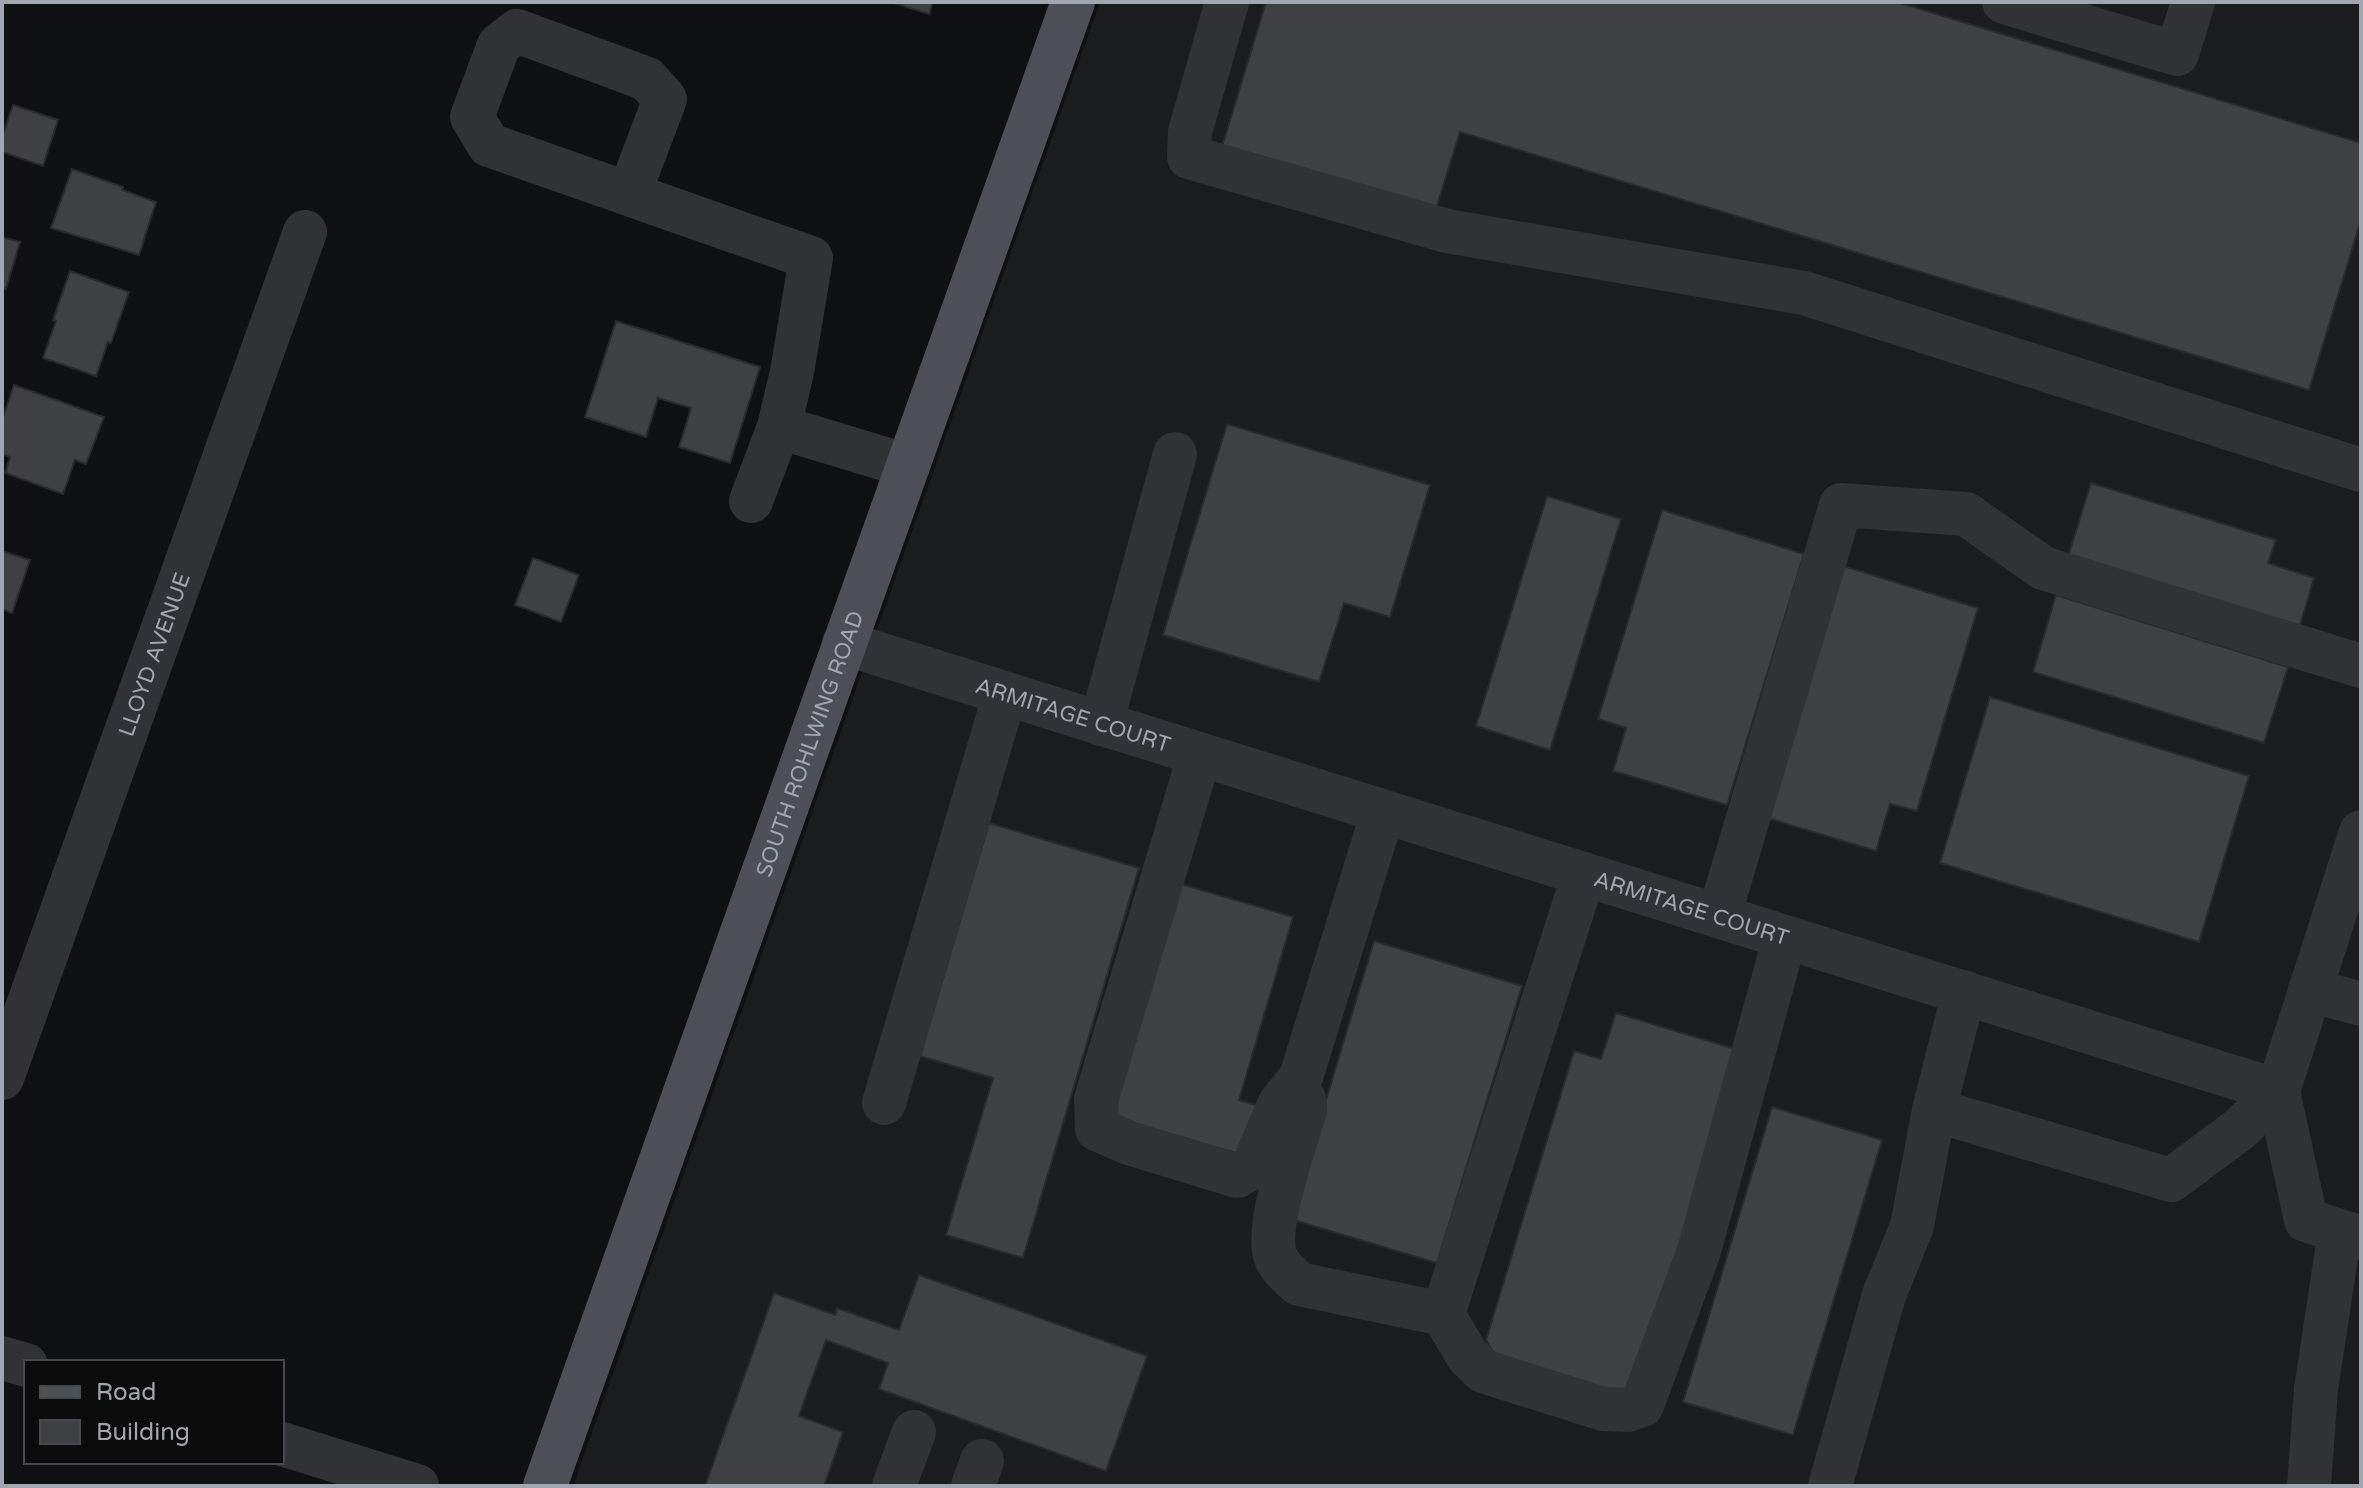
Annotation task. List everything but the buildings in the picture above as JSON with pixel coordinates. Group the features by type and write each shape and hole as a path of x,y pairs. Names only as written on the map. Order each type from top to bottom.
{"main road":[{"name":"SOUTH ROHLWING ROAD","path":"545,1486 1073,2"}],"street":[{"path":"1227,2 1190,132 1189,157 1447,231 1804,293 2361,470"},
{"path":"2004,2 2177,54 2193,2"},
{"path":"629,194 811,258 792,372 779,427 751,501"},
{"name":"LLOYD AVENUE","path":"2,1078 305,232"},
{"path":"779,427 908,466"},
{"path":"1101,724 1175,454"},
{"path":"1719,916 1841,505 1966,514 2043,568 2361,666"},
{"name":"ARMITAGE COURT","path":"844,643 2278,1091"},
{"path":"884,1103 1005,694"},
{"path":"1200,754 1096,1099 1097,1129 1129,1143 1237,1176 1253,1167 1279,1105 1301,1077 1383,812"},
{"path":"1934,1110 2171,1180 2241,1128 2278,1091 2361,832"},
{"path":"1443,1314 1584,874"},
{"path":"1301,1077 1305,1110 1274,1221 1275,1254 1281,1268 1299,1284 1443,1314 1467,1355 1483,1371 1603,1409 1628,1410 1642,1405 1699,1251 1785,937"},
{"path":"2310,990 2361,1004"},
{"path":"1830,1486 1884,1295 1912,1226 1934,1110 1964,992"},
{"path":"2278,1091 2306,1220 2351,1235 2316,1389 2309,1486"},
{"path":"2,1358 24,1364"},
{"path":"894,1486 914,1432"},
{"path":"284,1445 417,1486"}],"shaded area":[{"path":"1100,2 2361,2 2361,1486 573,1486"}]}
